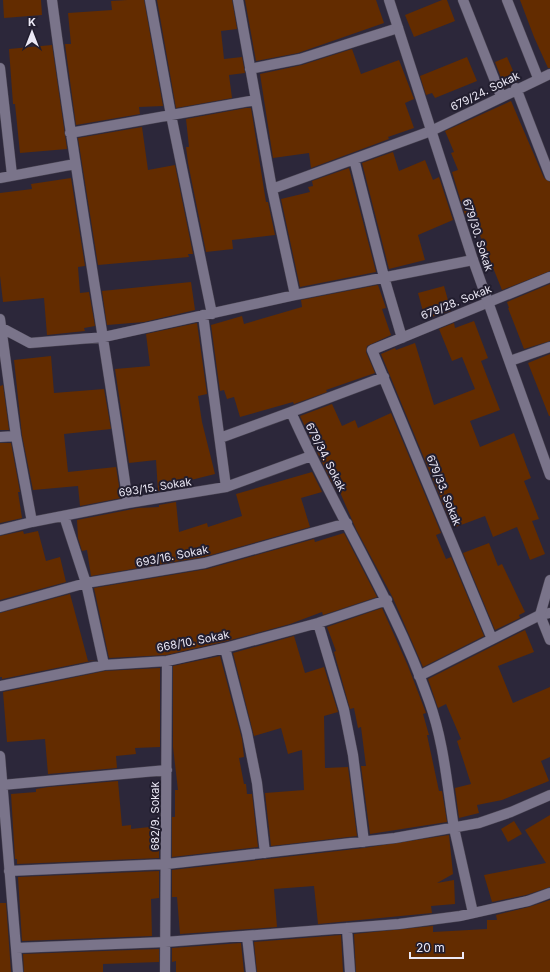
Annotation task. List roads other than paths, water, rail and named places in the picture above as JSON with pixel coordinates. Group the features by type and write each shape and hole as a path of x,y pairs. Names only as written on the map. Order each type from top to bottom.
{"street":[{"path":"52,0 70,134 104,337 128,503"},
{"path":"150,0 207,315 226,488"},
{"path":"238,0 272,189 295,294"},
{"name":"679/30. Sokak","path":"389,0 473,260 540,443 550,475"},
{"path":"463,0 502,96"},
{"path":"507,0 538,78"},
{"path":"250,68 300,59 398,28"},
{"path":"0,68 12,175"},
{"name":"679/24. Sokak","path":"272,189 431,131 516,88 550,74"},
{"path":"516,88 550,176"},
{"path":"70,134 256,100"},
{"path":"354,159 384,277 402,338"},
{"path":"0,178 75,164"},
{"path":"0,324 30,343 104,337 295,294 473,260"},
{"name":"679/28. Sokak","path":"372,350 550,277"},
{"path":"0,324 16,436 32,522"},
{"path":"510,361 550,347"},
{"name":"679/33. Sokak","path":"372,350 492,639"},
{"name":"679/34. Sokak","path":"384,377 291,412 311,456 387,600 429,701 443,750 454,828 473,913"},
{"path":"220,438 291,412"},
{"path":"0,437 16,436"},
{"path":"540,443 550,439"},
{"name":"693/15. Sokak","path":"0,530 32,522 128,503 226,488 311,456"},
{"path":"64,516 86,584 104,665"},
{"name":"693/16. Sokak","path":"0,607 86,584 205,563 347,523"},
{"path":"550,580 545,614 550,640"},
{"name":"668/10. Sokak","path":"0,686 104,665 167,661 225,648 318,623 387,600"},
{"path":"419,676 545,614"},
{"path":"318,623 344,710 353,755 364,842"},
{"path":"225,648 247,733 257,783 266,853"},
{"name":"682/9. Sokak","path":"165,972 167,864 167,661"},
{"path":"0,756 18,972"},
{"path":"2,786 167,770"},
{"path":"9,871 167,864 396,838 479,823 550,794"},
{"path":"16,948 165,942 399,924 473,913 528,901 550,893"},
{"path":"347,928 350,972"},
{"path":"247,936 252,972"}]}
